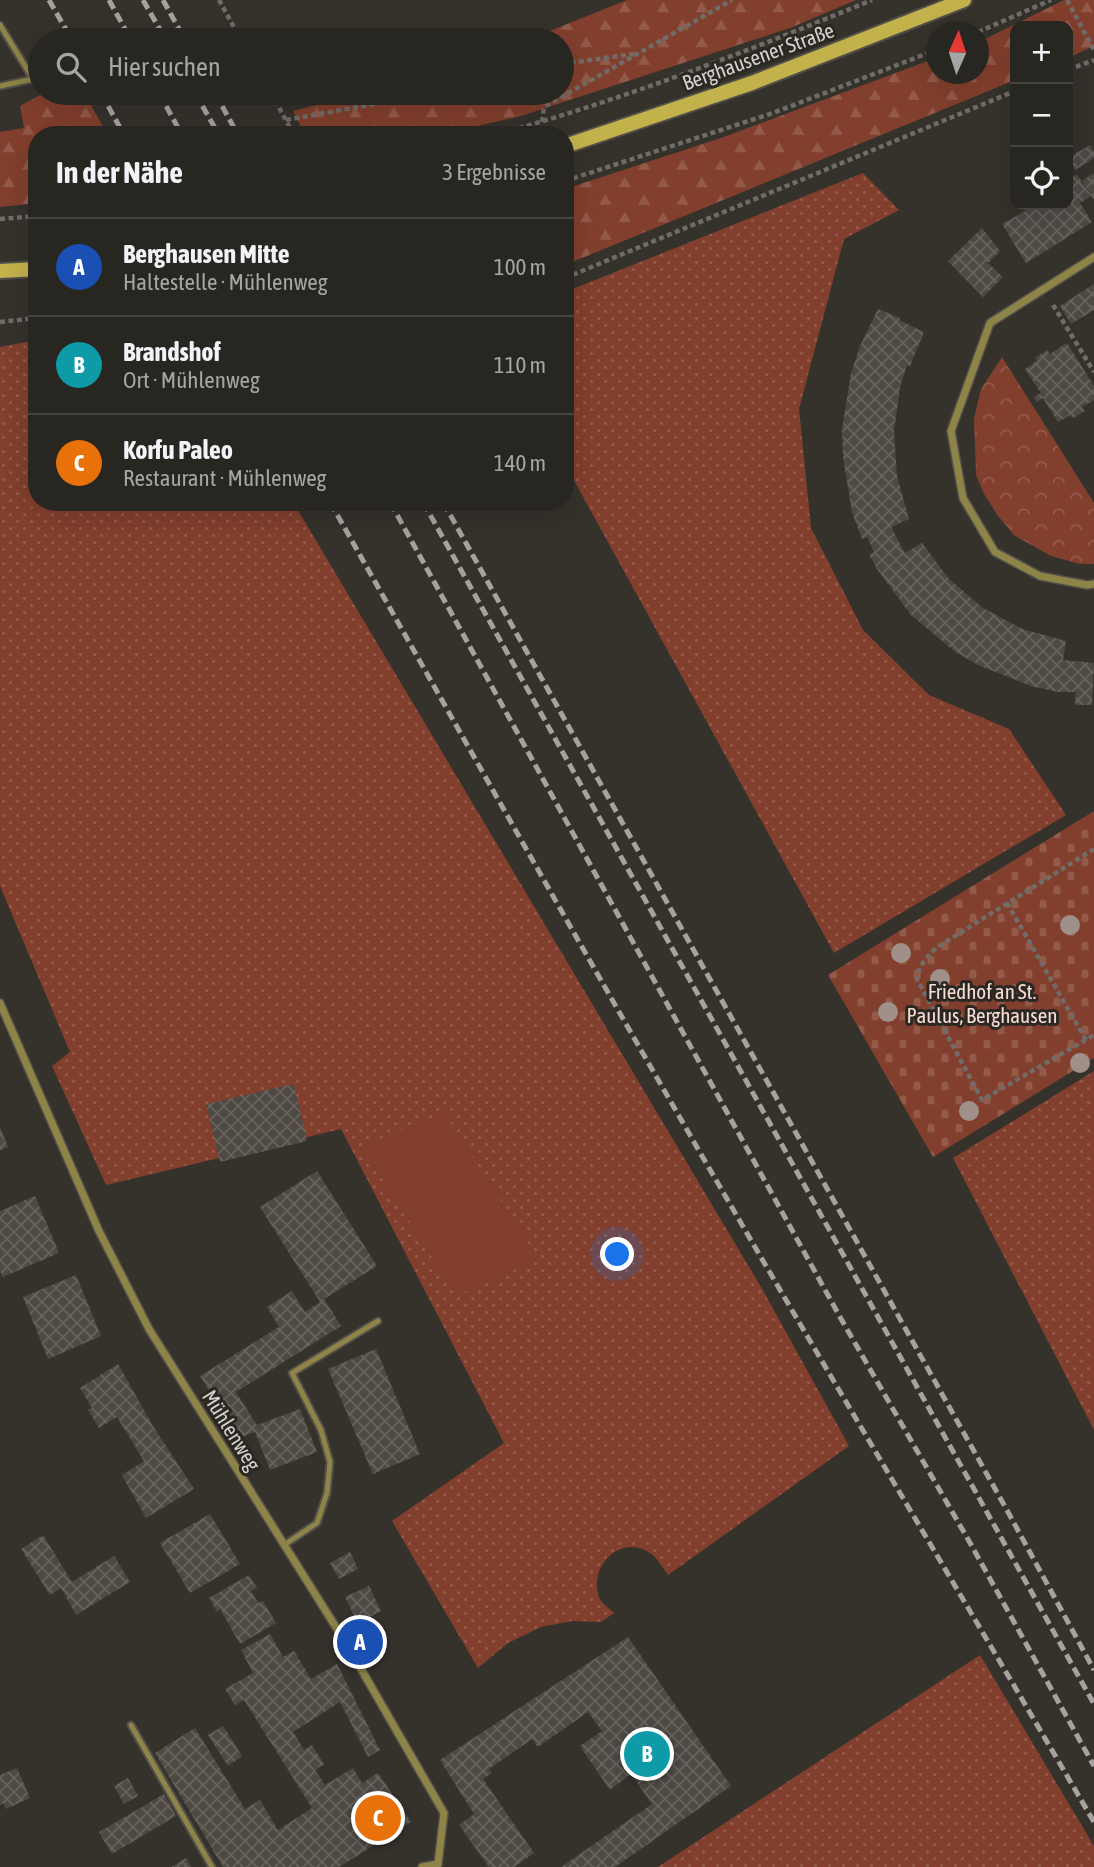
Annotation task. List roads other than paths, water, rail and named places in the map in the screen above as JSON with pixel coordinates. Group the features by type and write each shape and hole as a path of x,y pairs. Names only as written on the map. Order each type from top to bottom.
{"main road":[{"name":"Berghausener Straße","path":"574,143 752,83 964,0"},
{"path":"0,271 28,269"}],"street":[{"path":"1094,257 990,323 951,431 963,498 995,552 1040,576 1094,584"},
{"name":"Mühlenweg","path":"0,1003 99,1231 149,1329 349,1648 444,1813 440,1865"},
{"path":"0,1027 8,1023"},
{"path":"422,1867 440,1865"}],"lane":[{"path":"0,25 28,71"},
{"path":"0,86 28,80"},
{"path":"284,1545 317,1523 327,1493 330,1462 321,1430 292,1373 378,1321"},
{"path":"131,1725 212,1867"}],"railway":[{"path":"49,0 65,28"},
{"path":"109,0 124,28"},
{"path":"143,0 159,28"},
{"path":"163,0 178,28"},
{"path":"108,105 119,126"},
{"path":"166,105 177,126"},
{"path":"202,105 214,126"},
{"path":"222,105 233,126"},
{"path":"335,511 685,1127 1094,1822"},
{"path":"395,511 840,1317 1094,1766"},
{"path":"428,511 1094,1704"},
{"path":"448,511 1094,1670"}],"place":[{"name":"Berghausen Mitte","path":"360,1642"},
{"name":"Brandshof","path":"647,1754"},
{"name":"Korfu Paleo","path":"378,1818"}],"park label":[{"name":"Friedhof an St. Paulus, Berghausen","path":"982,1003"}]}
